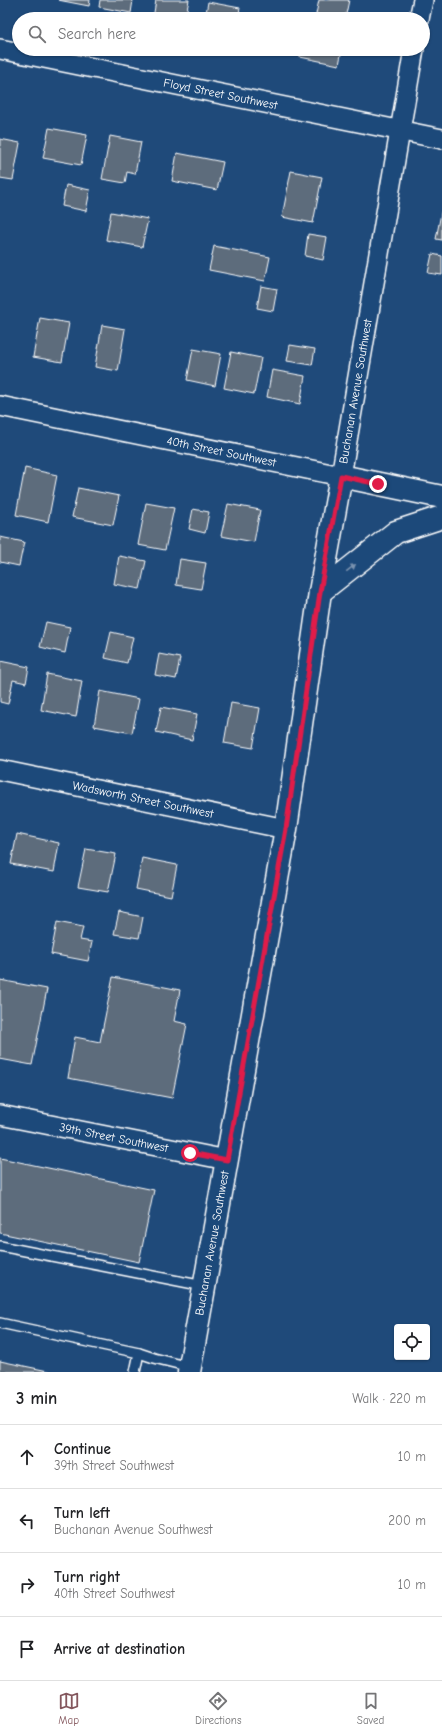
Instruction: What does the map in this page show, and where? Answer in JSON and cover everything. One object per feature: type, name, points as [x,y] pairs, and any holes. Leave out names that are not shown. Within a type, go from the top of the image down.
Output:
[{"type":"street","points":[[420,12],[422,0]]},
{"type":"street","name":"Floyd Street Southwest","points":[[0,49],[12,51]]},
{"type":"street","name":"Floyd Street Southwest","points":[[35,56],[442,139]]},
{"type":"street","name":"Buchanan Avenue Southwest","points":[[189,1370],[286,829],[320,592],[413,56]]},
{"type":"street","name":"40th Street Southwest","points":[[0,406],[442,497]]},
{"type":"street","points":[[320,592],[396,532],[442,517]]},
{"type":"street","name":"Wadsworth Street Southwest","points":[[0,770],[286,829]]},
{"type":"street","name":"39th Street Southwest","points":[[0,1115],[227,1160]]},
{"type":"lane","points":[[0,1246],[204,1286]]},
{"type":"lane","points":[[0,1323],[138,1353],[189,1370]]},
{"type":"lane","points":[[135,1372],[138,1353]]},
{"type":"building","points":[[58,0],[90,0],[89,6]]},
{"type":"building","points":[[100,0],[133,0],[131,12],[99,7]]},
{"type":"building","points":[[156,0],[189,0],[186,12],[154,12]]},
{"type":"building","points":[[319,0],[349,0],[346,12],[316,12]]},
{"type":"building","points":[[208,2],[240,8],[239,12],[206,12]]},
{"type":"building","points":[[300,56],[341,56],[339,65]]},
{"type":"building","points":[[49,128],[87,135],[81,165],[43,158]]},
{"type":"building","points":[[110,136],[141,142],[135,174],[127,172],[125,183],[102,179]]},
{"type":"building","points":[[0,139],[20,143],[13,180],[0,178]]},
{"type":"building","points":[[177,153],[223,162],[217,190],[172,181]]},
{"type":"building","points":[[291,171],[322,177],[313,223],[282,217]]},
{"type":"building","points":[[66,185],[90,190],[86,211],[62,206]]},
{"type":"building","points":[[442,208],[442,240],[436,239]]},
{"type":"building","points":[[111,212],[148,219],[142,247],[106,240]]},
{"type":"building","points":[[308,234],[327,237],[323,260],[305,256]]},
{"type":"building","points":[[214,246],[270,257],[265,281],[209,270]]},
{"type":"building","points":[[432,254],[442,256],[442,275],[428,273]]},
{"type":"building","points":[[261,286],[277,289],[273,311],[257,308]]},
{"type":"building","points":[[40,318],[69,323],[62,362],[33,357]]},
{"type":"building","points":[[102,325],[125,329],[118,371],[95,367]]},
{"type":"building","points":[[290,345],[315,349],[312,365],[287,361]]},
{"type":"building","points":[[193,349],[221,354],[215,386],[187,380]]},
{"type":"building","points":[[231,352],[261,358],[254,394],[224,388]]},
{"type":"building","points":[[272,370],[305,376],[300,404],[267,397]]},
{"type":"building","points":[[25,468],[57,475],[48,522],[16,515]]},
{"type":"building","points":[[78,488],[119,496],[113,525],[72,517]]},
{"type":"building","points":[[146,503],[174,508],[165,550],[138,545]]},
{"type":"building","points":[[228,504],[260,510],[254,542],[221,536]]},
{"type":"building","points":[[193,509],[209,512],[205,533],[189,529]]},
{"type":"building","points":[[0,537],[24,542],[19,566],[0,562]]},
{"type":"building","points":[[119,556],[146,561],[140,589],[114,584]]},
{"type":"building","points":[[180,559],[206,563],[201,589],[176,585]]},
{"type":"building","points":[[46,622],[70,627],[65,653],[40,647]]},
{"type":"building","points":[[111,632],[133,637],[127,663],[105,658]]},
{"type":"building","points":[[159,654],[180,658],[176,679],[155,675]]},
{"type":"building","points":[[0,661],[29,667],[26,683],[13,680],[8,704],[0,702]]},
{"type":"building","points":[[47,674],[82,681],[76,717],[41,710]]},
{"type":"building","points":[[100,691],[139,699],[132,733],[94,726]]},
{"type":"building","points":[[231,703],[260,708],[253,748],[224,743]]},
{"type":"building","points":[[161,707],[197,714],[192,740],[156,732]]},
{"type":"building","points":[[17,834],[59,843],[54,872],[11,864]]},
{"type":"building","points":[[86,849],[116,854],[108,892],[78,887]]},
{"type":"building","points":[[142,858],[177,865],[171,896],[136,889]]},
{"type":"building","points":[[119,912],[143,917],[139,938],[114,934]]},
{"type":"building","points":[[57,922],[83,927],[80,940],[92,942],[88,961],[51,954]]},
{"type":"building","points":[[113,977],[180,990],[174,1021],[187,1024],[172,1098],[68,1078],[75,1037],[100,1042]]},
{"type":"building","points":[[0,980],[47,989],[32,1065],[0,1059]]},
{"type":"building","points":[[0,1158],[154,1190],[139,1262],[0,1233]]},
{"type":"building","points":[[0,1361],[53,1372],[0,1372]]},
{"type":"route","points":[[190,1153],[227,1160],[286,829],[320,592],[341,476],[378,484]]}]
